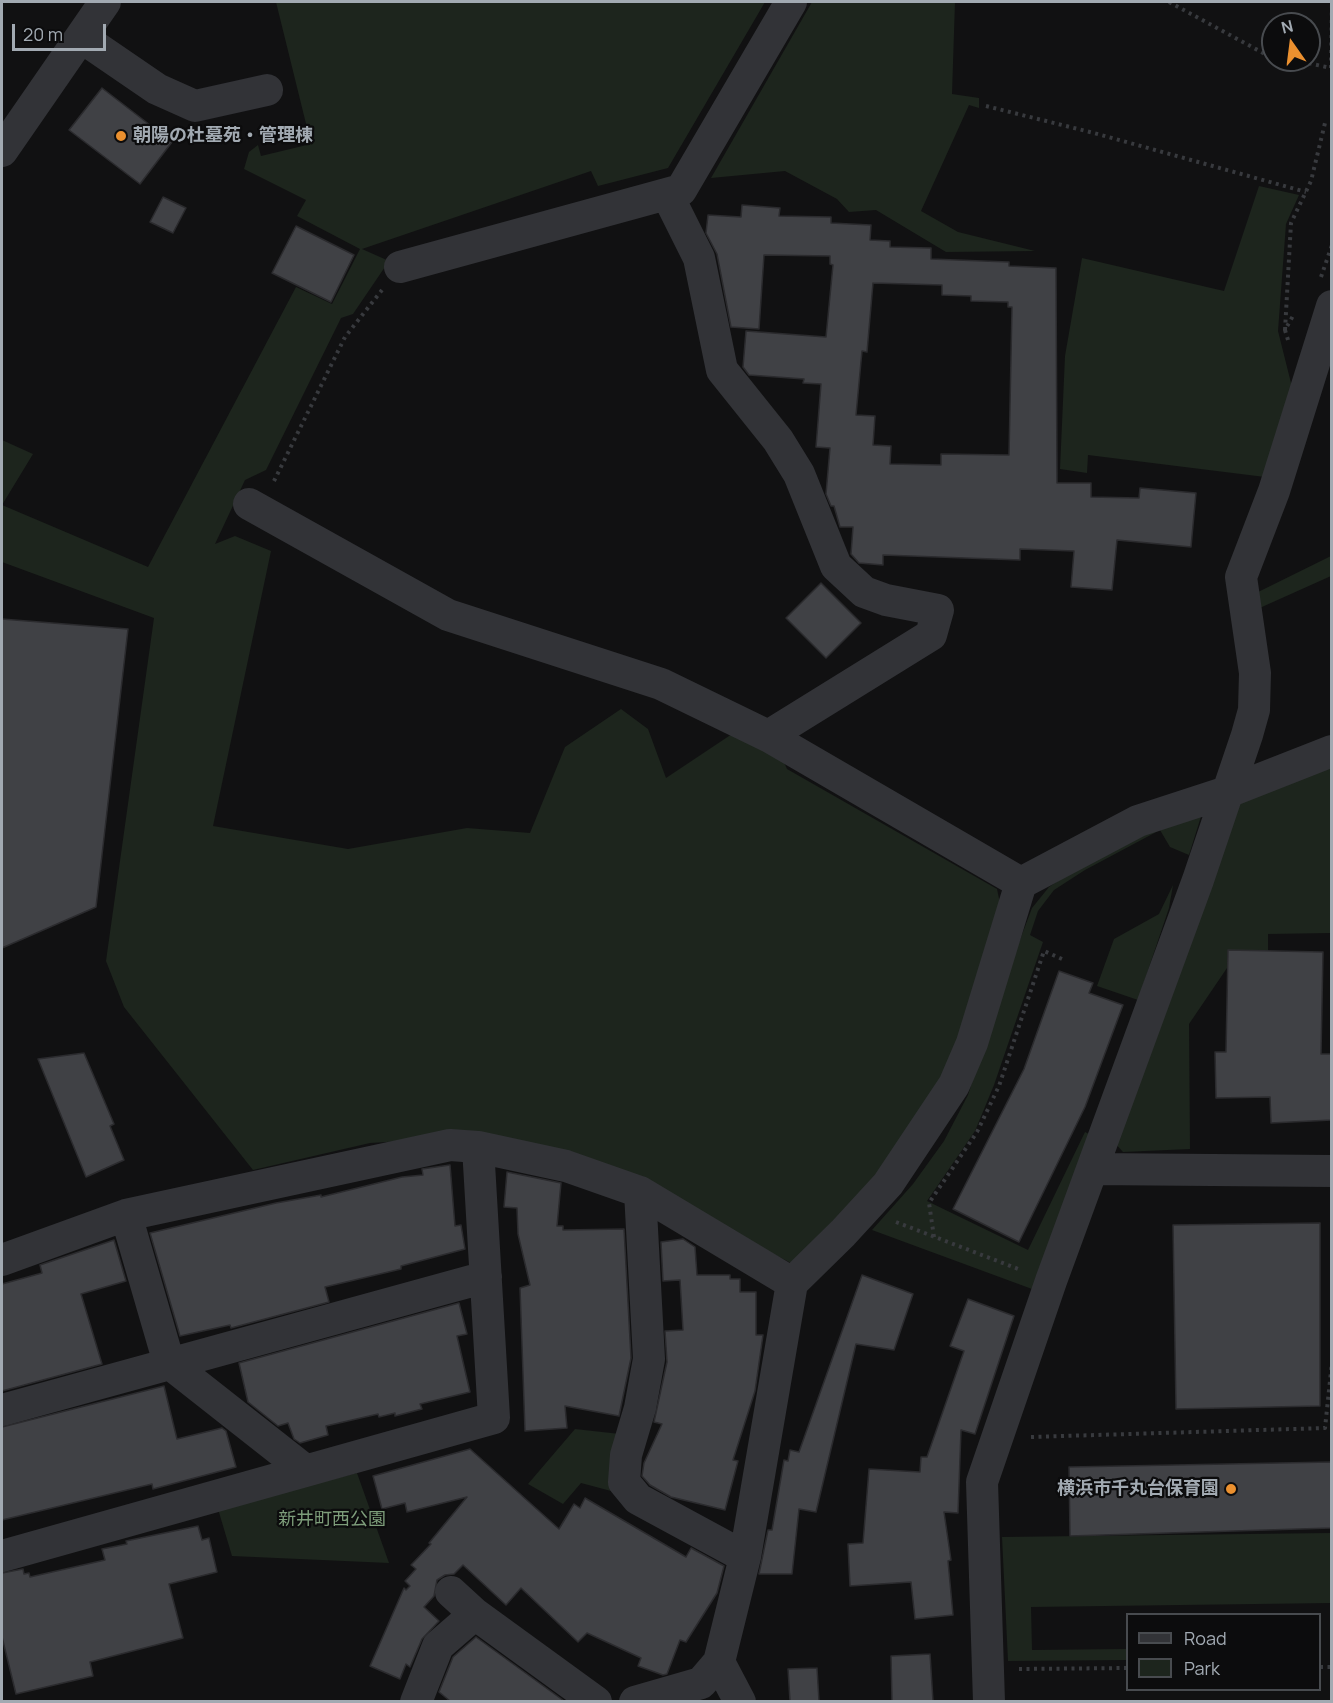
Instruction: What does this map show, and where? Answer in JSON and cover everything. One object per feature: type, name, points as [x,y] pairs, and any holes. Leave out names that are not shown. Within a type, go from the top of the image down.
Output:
[{"type":"street","points":[[2,151],[105,2]]},
{"type":"street","points":[[400,267],[681,190],[791,2]]},
{"type":"street","points":[[81,37],[157,89],[195,106],[267,90]]},
{"type":"street","points":[[667,194],[699,258],[722,370],[778,440],[799,474],[836,566],[864,592],[886,600],[938,610],[931,635],[768,736]]},
{"type":"street","points":[[989,1701],[982,1482],[1051,1281],[1094,1169],[1230,791],[1254,710],[1255,673],[1241,577],[1274,491],[1332,306]]},
{"type":"street","points":[[249,504],[448,615],[661,684],[768,736],[1021,883]]},
{"type":"street","points":[[635,1701],[701,1683],[719,1662],[745,1557],[792,1283],[843,1233],[888,1184],[954,1085],[975,1032],[1021,883],[1138,821],[1230,791],[1332,751]]},
{"type":"street","points":[[2,1260],[126,1215],[450,1145],[478,1147],[566,1166],[640,1192],[792,1283]]},
{"type":"street","points":[[2,1556],[494,1418],[478,1147]]},
{"type":"street","points":[[1094,1169],[1332,1171]]},
{"type":"street","points":[[640,1192],[649,1359],[640,1408],[626,1455],[624,1482],[638,1499],[745,1557]]},
{"type":"street","points":[[126,1215],[169,1363],[305,1470]]},
{"type":"street","points":[[2,1410],[486,1277]]},
{"type":"street","points":[[451,1592],[475,1614],[597,1701]]},
{"type":"street","points":[[416,1701],[438,1646],[475,1614]]},
{"type":"street","points":[[719,1662],[740,1701]]},
{"type":"path","points":[[1169,2],[1261,52]]},
{"type":"path","points":[[1331,68],[1332,2]]},
{"type":"path","points":[[986,106],[1095,133],[1306,192]]},
{"type":"path","points":[[1285,330],[1291,223],[1311,181],[1325,123]]},
{"type":"path","points":[[249,504],[272,484],[345,337],[400,267]]},
{"type":"path","points":[[934,1237],[929,1203],[977,1132],[999,1086],[1044,951],[1062,959]]},
{"type":"path","points":[[904,1226],[1051,1281]]},
{"type":"path","points":[[1026,1447],[1030,1437],[1325,1428],[1332,1362]]},
{"type":"path","points":[[988,1669],[1126,1668]]},
{"type":"green space","points":[[276,2],[765,2],[668,168],[598,186],[591,171],[362,249],[389,261],[353,314],[341,318],[266,470],[245,480],[215,544],[235,536],[271,551],[213,826],[348,849],[467,828],[530,833],[565,747],[621,709],[648,729],[666,778],[732,734],[780,753],[787,769],[997,889],[1001,908],[963,1030],[937,1093],[908,1144],[795,1265],[663,1198],[454,1138],[370,1143],[253,1170],[124,1007],[106,961],[154,618],[2,562],[2,505],[148,567],[296,287],[332,304],[360,249],[297,216],[306,200],[244,169],[249,152],[258,145],[261,156],[311,144]]},
{"type":"green space","points":[[812,2],[955,2],[952,94],[979,98],[979,108],[969,105],[921,211],[958,232],[1035,251],[946,252],[876,210],[849,212],[837,199],[785,171],[711,178]]},
{"type":"green space","points":[[1259,186],[1299,195],[1286,224],[1278,331],[1295,399],[1273,478],[1088,455],[1087,473],[1060,469],[1065,356],[1082,258],[1224,291]]},
{"type":"green space","points":[[2,440],[33,454],[2,505]]},
{"type":"green space","points":[[1331,556],[1331,576],[1253,611],[1250,596]]},
{"type":"green space","points":[[1331,761],[1331,933],[1268,934],[1268,951],[1228,950],[1227,968],[1189,1024],[1190,1149],[1123,1152],[1114,1142],[1239,797]]},
{"type":"green space","points":[[1203,810],[1189,855],[1170,847],[1160,830],[1085,870],[1054,890],[1038,911],[1030,935],[1043,942],[994,1085],[975,1131],[927,1201],[1028,1250],[1085,1132],[1095,1137],[1032,1289],[872,1230],[913,1184],[944,1141],[968,1095],[1001,990],[1032,908],[1049,887],[1082,864],[1145,829]]},
{"type":"green space","points":[[1173,885],[1169,908],[1138,1000],[1097,986],[1114,939],[1159,914]]},
{"type":"green space","points":[[575,1429],[620,1434],[611,1458],[611,1491],[581,1483],[563,1504],[528,1484]]},
{"type":"green space","name":"新井町西公園","points":[[357,1473],[389,1563],[232,1556],[218,1509]]},
{"type":"green space","points":[[1331,1533],[1331,1603],[1031,1607],[1032,1650],[1126,1649],[1126,1660],[1008,1661],[1002,1537]]},
{"type":"building","name":"朝陽の杜墓苑・管理棟","points":[[102,88],[172,142],[140,184],[69,130]]},
{"type":"building","points":[[163,197],[186,208],[173,233],[150,222]]},
{"type":"building","points":[[742,205],[780,208],[779,216],[831,217],[831,223],[871,225],[870,240],[890,241],[890,247],[931,248],[931,259],[1009,262],[1009,266],[1056,268],[1057,483],[1091,483],[1091,497],[1139,498],[1140,488],[1196,493],[1191,547],[1117,540],[1112,590],[1071,587],[1074,551],[1020,549],[1020,560],[883,555],[883,565],[859,563],[851,554],[853,527],[840,527],[834,506],[831,506],[826,494],[830,448],[816,447],[821,384],[803,383],[804,379],[749,375],[743,367],[746,331],[826,337],[833,265],[830,264],[830,256],[764,255],[759,329],[731,327],[717,254],[706,233],[708,215],[741,217]],"holes":[[[873,283],[942,285],[942,295],[971,296],[971,301],[1008,302],[1008,307],[1012,307],[1009,455],[941,454],[941,465],[890,464],[891,446],[873,445],[875,416],[856,415],[862,351],[867,352]]]},
{"type":"building","points":[[296,226],[354,255],[331,302],[272,273]]},
{"type":"building","points":[[821,583],[861,623],[826,658],[786,618]]},
{"type":"building","points":[[2,619],[128,629],[96,907],[2,948]]},
{"type":"building","points":[[1228,950],[1323,952],[1321,1054],[1332,1054],[1332,1120],[1271,1123],[1270,1097],[1216,1098],[1215,1052],[1226,1052]]},
{"type":"building","points":[[1059,971],[1093,983],[1089,993],[1123,1005],[1085,1107],[1019,1242],[953,1209],[1024,1069]]},
{"type":"building","points":[[84,1053],[114,1124],[110,1126],[124,1160],[86,1177],[38,1059]]},
{"type":"building","points":[[450,1165],[455,1226],[461,1225],[465,1249],[401,1266],[401,1269],[325,1287],[329,1302],[231,1328],[230,1325],[180,1336],[150,1233],[276,1203],[321,1195],[321,1197],[402,1177],[423,1175],[422,1169]]},
{"type":"building","points":[[507,1172],[561,1183],[557,1226],[563,1226],[563,1230],[624,1229],[631,1358],[619,1416],[565,1406],[567,1428],[525,1431],[520,1288],[530,1285],[518,1234],[517,1208],[504,1207]]},
{"type":"building","points":[[1320,1223],[1320,1406],[1176,1409],[1173,1225]]},
{"type":"building","points":[[683,1239],[695,1247],[697,1275],[730,1275],[730,1279],[740,1279],[740,1292],[756,1292],[756,1335],[763,1335],[755,1391],[733,1460],[738,1461],[725,1510],[671,1497],[650,1485],[642,1476],[644,1463],[662,1424],[654,1422],[667,1362],[665,1331],[683,1330],[680,1280],[663,1281],[661,1242]]},
{"type":"building","points":[[114,1240],[126,1281],[81,1294],[102,1364],[2,1391],[2,1284],[42,1273],[40,1265]]},
{"type":"building","points":[[862,1275],[913,1294],[894,1350],[856,1344],[816,1512],[799,1509],[792,1574],[759,1574],[768,1530],[772,1530],[784,1460],[788,1461],[790,1450],[799,1452]]},
{"type":"building","points":[[968,1299],[1014,1316],[975,1434],[961,1430],[958,1513],[944,1512],[951,1560],[948,1561],[953,1615],[915,1619],[911,1582],[850,1586],[848,1544],[863,1543],[869,1469],[920,1472],[921,1457],[927,1457],[964,1351],[950,1346]]},
{"type":"building","points":[[459,1303],[467,1334],[457,1336],[470,1392],[420,1404],[422,1409],[395,1416],[395,1413],[379,1417],[378,1414],[326,1426],[328,1435],[300,1443],[294,1439],[288,1423],[278,1426],[248,1402],[239,1363]]},
{"type":"building","points":[[164,1386],[177,1439],[222,1428],[226,1431],[236,1467],[153,1489],[152,1484],[2,1520],[2,1427]]},
{"type":"building","points":[[470,1449],[559,1529],[574,1504],[580,1508],[585,1498],[686,1557],[691,1548],[724,1566],[717,1593],[686,1642],[680,1640],[667,1674],[663,1675],[638,1666],[641,1658],[587,1633],[578,1642],[521,1588],[506,1605],[463,1565],[454,1574],[445,1575],[437,1580],[434,1596],[424,1607],[439,1621],[422,1639],[410,1667],[406,1664],[400,1679],[370,1666],[404,1588],[406,1590],[410,1586],[405,1581],[416,1569],[411,1565],[431,1544],[429,1543],[467,1497],[407,1512],[405,1503],[382,1509],[373,1476]]},
{"type":"building","points":[[1332,1462],[1332,1528],[1070,1536],[1069,1467]]},
{"type":"building","points":[[198,1526],[202,1540],[209,1538],[217,1572],[169,1584],[183,1638],[90,1662],[93,1676],[16,1694],[2,1637],[2,1573],[23,1569],[24,1574],[29,1573],[30,1577],[105,1560],[102,1549],[127,1544],[126,1541]]},
{"type":"building","points":[[476,1637],[564,1701],[450,1701],[439,1692],[453,1657]]},
{"type":"building","points":[[930,1654],[933,1701],[892,1701],[891,1656]]},
{"type":"building","points":[[817,1668],[819,1701],[790,1701],[788,1669]]},
{"type":"place","name":"朝陽の杜墓苑・管理棟","points":[[121,136]]},
{"type":"place","name":"横浜市千丸台保育園","points":[[1231,1489]]}]
